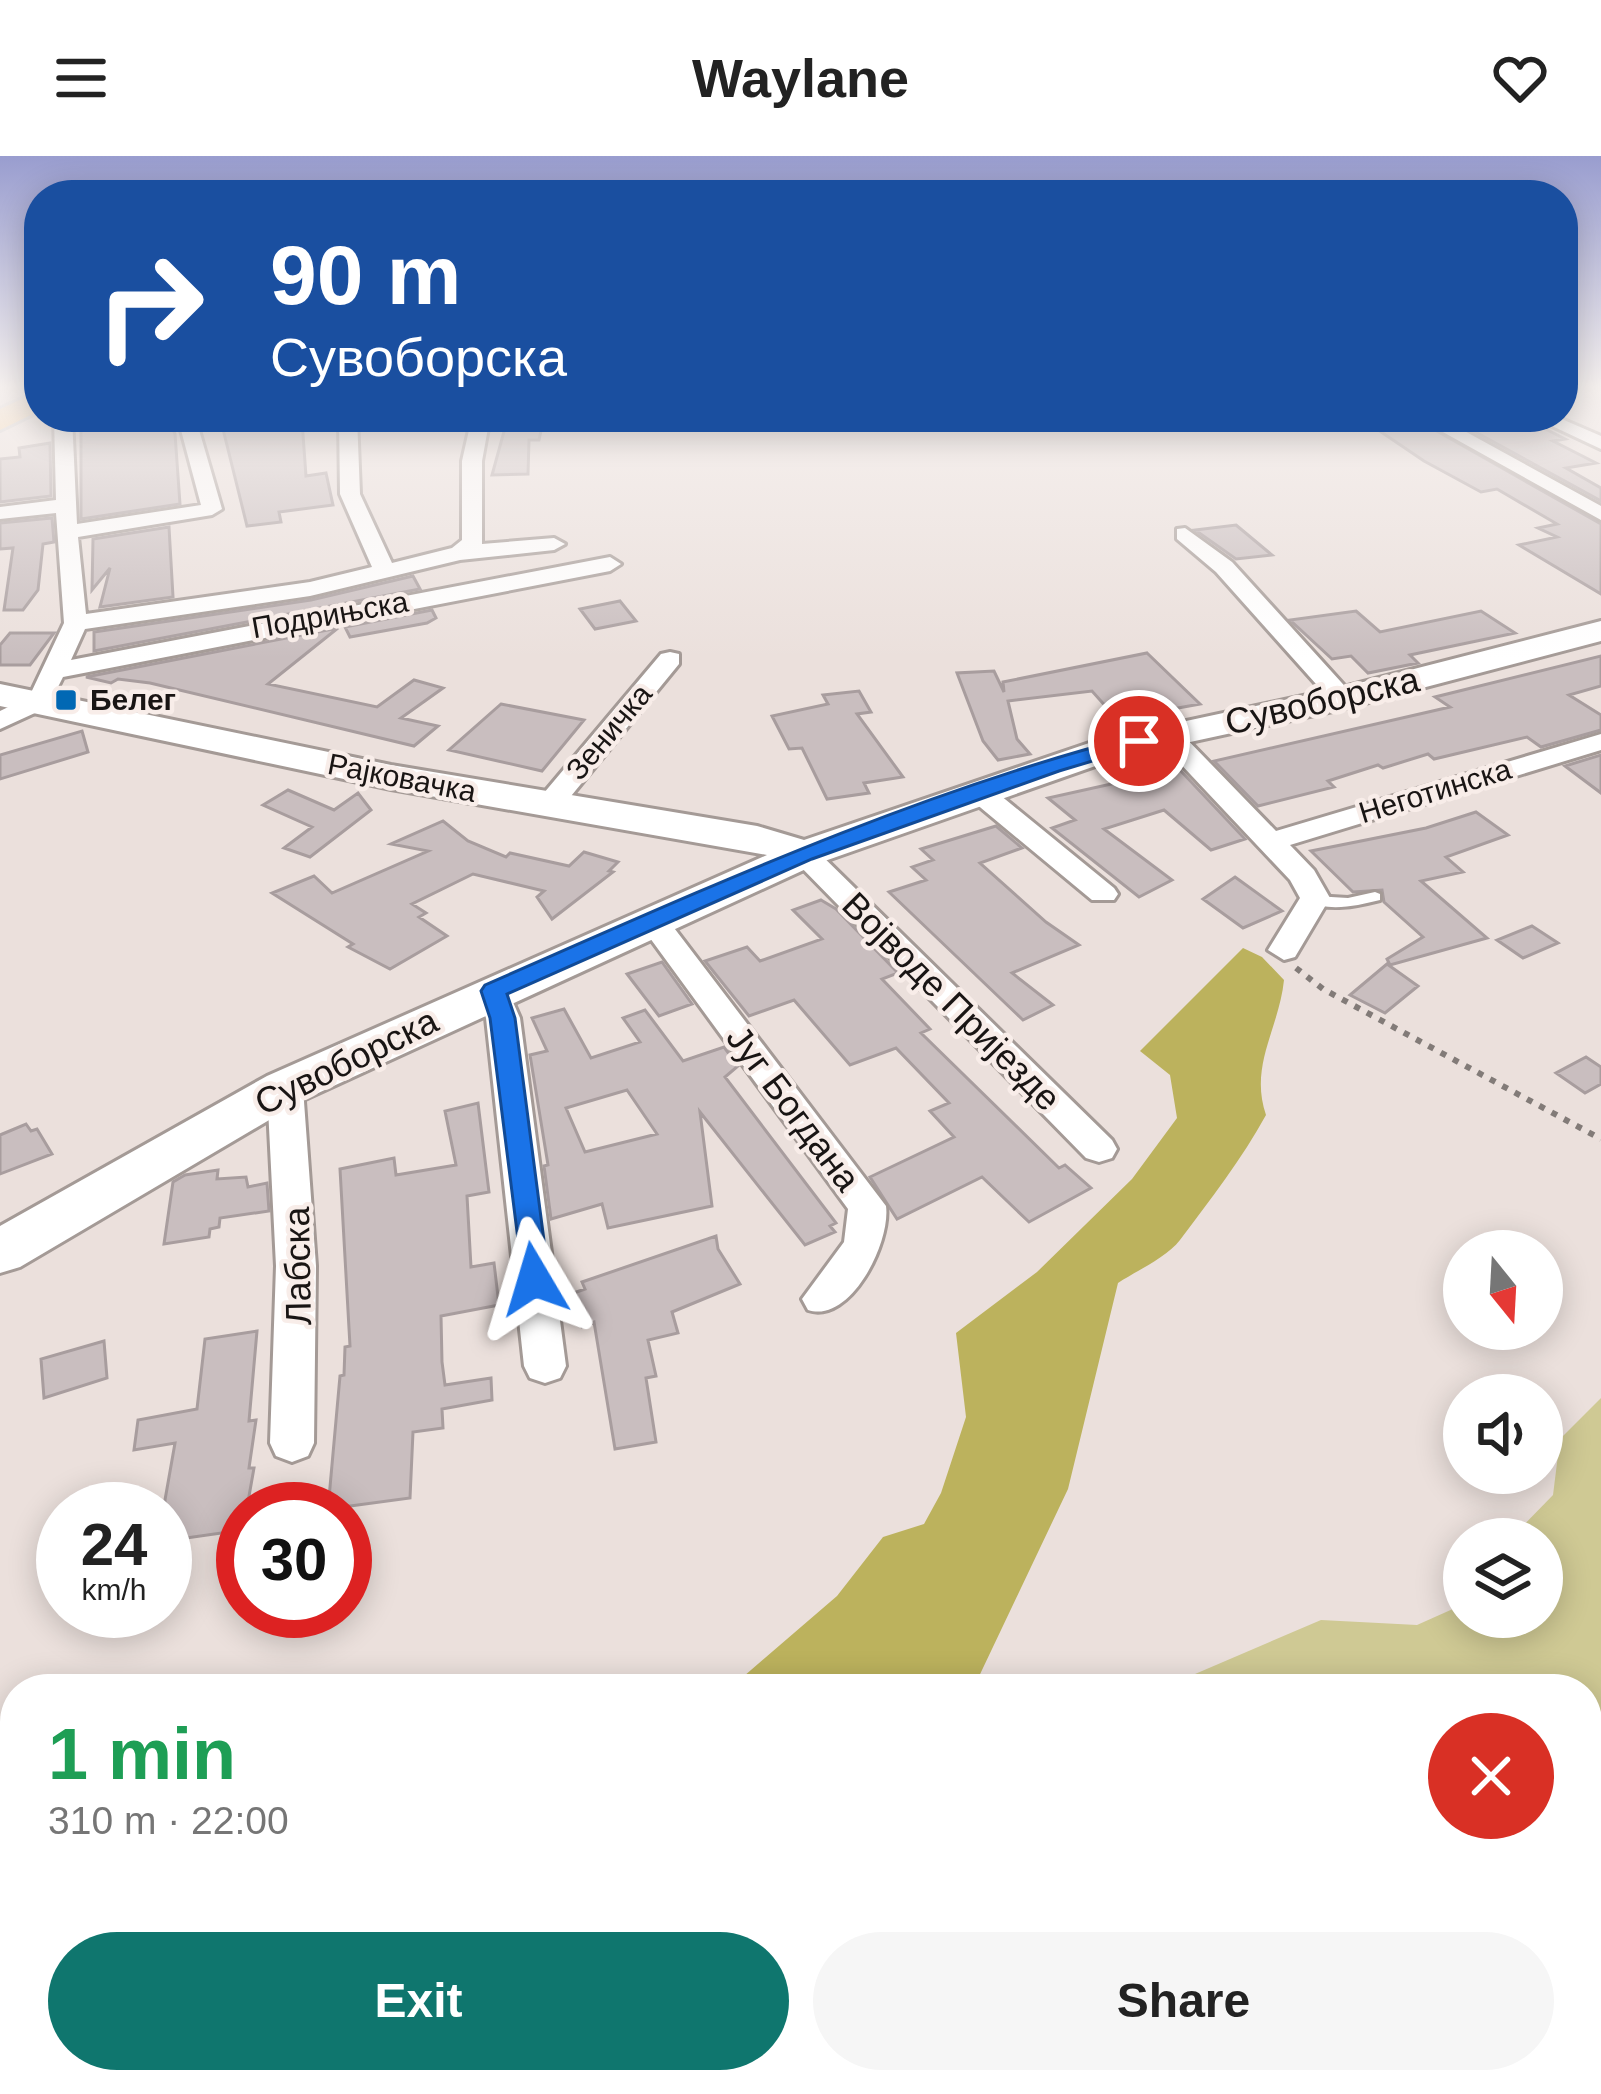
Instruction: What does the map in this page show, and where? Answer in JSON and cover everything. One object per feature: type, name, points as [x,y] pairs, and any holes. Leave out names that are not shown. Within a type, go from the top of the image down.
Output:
[{"type":"main road","name":"Сувоборска","points":[[0,1252],[285,1088],[804,854],[979,792],[1167,734],[1342,698],[1601,632]]},
{"type":"main road","name":"Рајковачка","points":[[0,695],[45,687],[548,806],[757,838],[804,854]]},
{"type":"street","points":[[45,687],[76,623],[68,565],[66,477]]},
{"type":"street","points":[[70,532],[212,509],[203,477]]},
{"type":"street","points":[[350,477],[350,494],[384,570]]},
{"type":"street","points":[[460,553],[473,542],[472,477]]},
{"type":"street","points":[[1535,477],[1601,514]]},
{"type":"street","points":[[0,513],[68,505]]},
{"type":"street","points":[[1186,534],[1224,567],[1342,698]]},
{"type":"street","name":"Подрињска","points":[[76,623],[253,599],[460,553],[554,544]]},
{"type":"street","name":"Подрињска","points":[[0,721],[45,687],[610,563]]},
{"type":"street","name":"Зеничка","points":[[548,806],[670,659]]},
{"type":"street","points":[[1167,734],[1303,876],[1314,901],[1284,950]]},
{"type":"street","name":"Неготинска","points":[[1271,842],[1601,742]]},
{"type":"street","points":[[979,792],[1102,894]]},
{"type":"street","name":"Војводе Пријезде","points":[[804,854],[1100,1149]]},
{"type":"street","name":"Југ Богдана","points":[[654,923],[867,1206],[871,1221],[867,1241],[822,1299]]},
{"type":"street","points":[[494,991],[502,1018],[545,1366]]},
{"type":"street","name":"Лабска","points":[[285,1088],[297,1202],[300,1300],[292,1443]]},
{"type":"lane","points":[[1314,901],[1348,903],[1376,897]]},
{"type":"path","points":[[1284,950],[1294,966],[1324,989],[1601,1139]]},
{"type":"shaded area","points":[[1243,948],[1262,957],[1284,980],[1263,1063],[1266,1115],[1174,1247],[1118,1283],[1068,1489],[980,1674],[746,1674],[837,1596],[883,1537],[924,1524],[941,1493],[966,1417],[956,1333],[1037,1272],[1132,1179],[1177,1118],[1170,1075],[1140,1051]]},
{"type":"shaded area","points":[[1601,1398],[1601,1674],[1195,1674],[1321,1620],[1417,1625],[1443,1613],[1443,1638],[1563,1638],[1563,1518],[1531,1518],[1553,1495],[1563,1494],[1563,1436]]},
{"type":"building","points":[[0,477],[51,477],[51,496],[0,502]]},
{"type":"building","points":[[81,477],[178,477],[180,504],[81,519]]},
{"type":"building","points":[[235,477],[327,477],[333,505],[279,512],[281,522],[247,526]]},
{"type":"building","points":[[1454,477],[1519,477],[1601,524],[1601,594],[1519,545],[1557,537],[1538,528],[1557,524],[1497,489],[1481,492]]},
{"type":"building","points":[[1558,477],[1583,477],[1601,488],[1601,501]]},
{"type":"building","points":[[52,518],[54,542],[43,544],[38,590],[23,610],[4,610],[13,548],[0,549],[0,523]]},
{"type":"building","points":[[1236,525],[1272,555],[1236,559],[1195,530]]},
{"type":"building","points":[[169,527],[173,597],[100,607],[110,568],[92,590],[93,539]]},
{"type":"building","points":[[413,576],[420,589],[94,651],[94,632],[311,600]]},
{"type":"building","points":[[620,601],[636,621],[595,629],[580,609]]},
{"type":"building","points":[[432,610],[436,618],[427,623],[350,637],[345,627]]},
{"type":"building","points":[[1356,611],[1380,632],[1481,611],[1515,633],[1410,655],[1418,663],[1368,673],[1351,656],[1332,659],[1290,620]]},
{"type":"building","points":[[338,628],[268,684],[377,707],[414,680],[443,688],[401,718],[438,726],[414,746],[150,683],[118,679],[111,683],[86,677]]},
{"type":"building","points":[[10,633],[54,633],[30,665],[0,665],[0,645]]},
{"type":"building","points":[[1147,653],[1200,704],[1117,719],[1092,691],[1008,701],[1017,739],[1030,754],[998,760],[983,741],[957,673],[994,671],[1004,692],[1003,682]]},
{"type":"building","points":[[1601,656],[1601,686],[1569,695],[1601,715],[1601,730],[1541,747],[1527,737],[1434,759],[1428,754],[1383,768],[1378,765],[1328,781],[1334,787],[1258,806],[1214,761],[1450,707],[1435,697]]},
{"type":"building","points":[[859,691],[871,712],[857,714],[903,777],[864,783],[869,793],[827,799],[802,748],[789,749],[772,716],[828,704],[823,695]]},
{"type":"building","points":[[501,704],[584,720],[542,771],[449,750]]},
{"type":"building","points":[[82,731],[88,752],[0,779],[0,755]]},
{"type":"building","points":[[1601,755],[1601,793],[1565,766]]},
{"type":"building","points":[[1179,769],[1245,839],[1211,850],[1164,810],[1104,829],[1172,880],[1139,897],[1052,828],[1075,820],[1048,798]]},
{"type":"building","points":[[288,790],[334,810],[358,793],[371,810],[310,857],[284,848],[312,827],[263,805]]},
{"type":"building","points":[[1476,812],[1508,835],[1446,857],[1463,872],[1421,881],[1487,938],[1390,965],[1387,959],[1423,937],[1384,902],[1382,890],[1353,892],[1311,851],[1426,828]]},
{"type":"building","points":[[443,821],[468,841],[506,857],[510,853],[569,866],[584,852],[618,862],[609,871],[613,872],[552,919],[537,897],[544,891],[473,874],[412,904],[426,913],[419,917],[447,936],[390,969],[348,947],[353,944],[272,893],[314,876],[332,893],[428,851],[391,844]]},
{"type":"building","points":[[996,826],[1022,848],[980,863],[1079,945],[1012,973],[1053,1005],[1023,1020],[889,892],[926,880],[912,867],[933,860],[921,849]]},
{"type":"building","points":[[1235,877],[1282,911],[1243,928],[1203,899]]},
{"type":"building","points":[[821,900],[836,909],[898,973],[882,979],[930,1029],[921,1033],[1059,1168],[1065,1165],[1091,1188],[1029,1222],[982,1177],[897,1219],[870,1177],[954,1137],[930,1111],[949,1103],[896,1048],[850,1065],[794,1000],[749,1016],[705,961],[747,947],[760,961],[822,939],[793,910]]},
{"type":"building","points":[[1532,926],[1558,943],[1523,958],[1497,940]]},
{"type":"building","points":[[662,962],[692,1004],[659,1016],[627,974]]},
{"type":"building","points":[[1387,964],[1418,986],[1385,1013],[1350,995]]},
{"type":"building","points":[[564,1009],[591,1058],[640,1042],[623,1018],[645,1010],[683,1061],[724,1047],[738,1066],[725,1077],[836,1223],[830,1226],[835,1232],[805,1245],[700,1112],[712,1206],[608,1228],[602,1204],[551,1219],[544,1166],[548,1165],[530,1055],[547,1051],[532,1018]],"holes":[[[627,1090],[657,1134],[585,1152],[566,1108]]]},
{"type":"building","points":[[1586,1057],[1601,1067],[1601,1084],[1585,1093],[1556,1073]]},
{"type":"building","points":[[478,1103],[489,1192],[467,1196],[471,1267],[494,1263],[499,1305],[441,1316],[445,1385],[491,1378],[492,1400],[442,1409],[443,1428],[413,1432],[410,1498],[372,1503],[372,1482],[330,1482],[340,1376],[344,1375],[345,1347],[350,1346],[340,1169],[394,1158],[396,1175],[456,1165],[445,1111]]},
{"type":"building","points":[[26,1124],[31,1131],[37,1129],[52,1154],[0,1174],[0,1135]]},
{"type":"building","points":[[218,1170],[217,1179],[246,1177],[248,1187],[267,1183],[269,1211],[220,1218],[219,1227],[210,1229],[209,1237],[164,1244],[173,1182],[185,1175]]},
{"type":"building","points":[[716,1236],[718,1249],[740,1284],[672,1312],[678,1333],[648,1340],[656,1376],[646,1378],[656,1442],[615,1449],[594,1322],[582,1327],[568,1295],[585,1289],[582,1282]]},
{"type":"building","points":[[257,1331],[249,1421],[256,1420],[249,1468],[254,1468],[252,1482],[216,1482],[216,1534],[192,1537],[192,1482],[168,1482],[175,1443],[134,1450],[138,1420],[197,1409],[205,1339]]},
{"type":"building","points":[[104,1341],[107,1378],[44,1398],[41,1359]]},
{"type":"place","name":"Белег","points":[[66,700]]},
{"type":"route","points":[[534,1279],[502,1018],[494,991],[804,854],[1052,766],[1139,741]]}]
